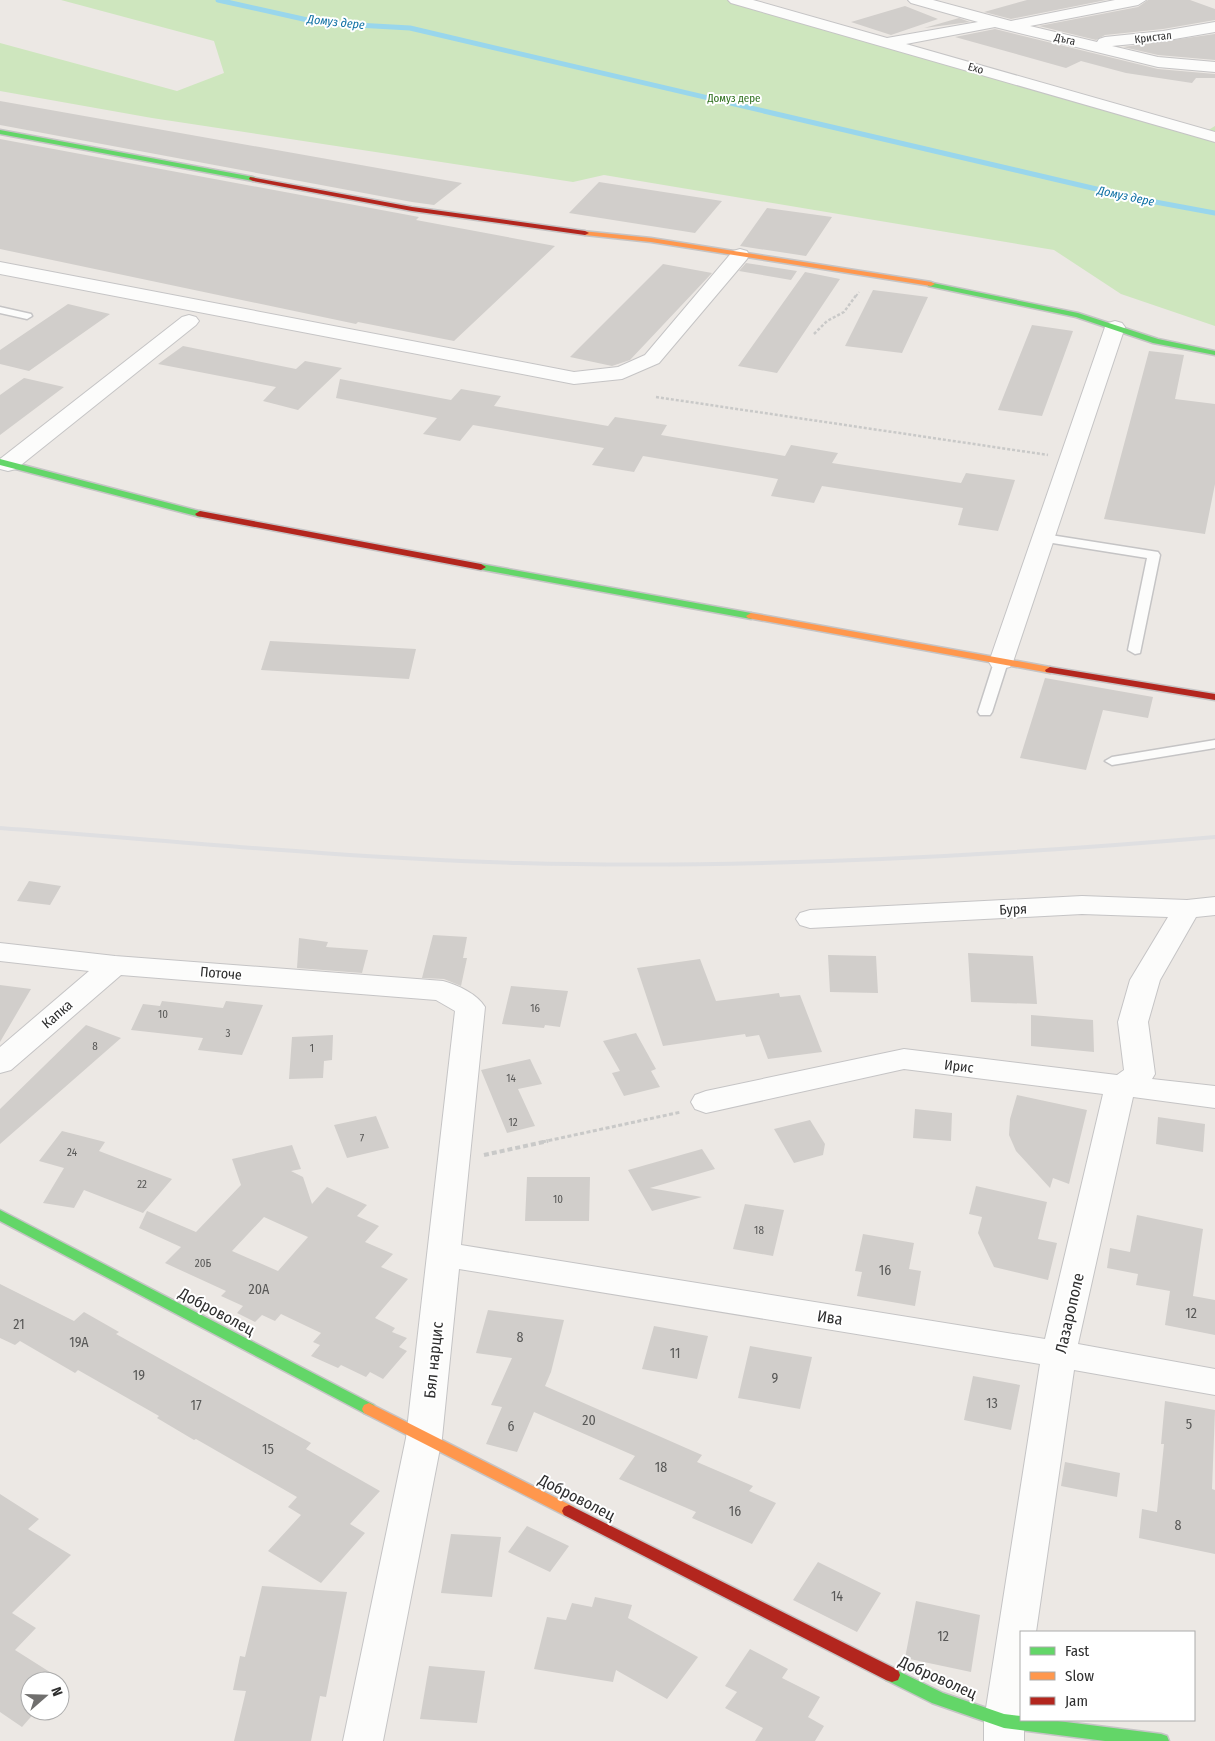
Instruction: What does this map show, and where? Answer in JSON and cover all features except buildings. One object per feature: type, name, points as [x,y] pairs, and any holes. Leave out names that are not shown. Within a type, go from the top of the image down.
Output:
[{"type":"street","name":"Ехо","points":[[736,0],[1215,137]]},
{"type":"street","name":"Дъга","points":[[916,0],[1003,25],[1171,64],[1215,67]]},
{"type":"street","points":[[881,43],[1003,25],[1138,0]]},
{"type":"street","name":"Кристал","points":[[1092,46],[1215,27]]},
{"type":"street","points":[[0,132],[412,209],[552,230],[652,240],[939,285],[1059,311],[1156,341],[1215,353]]},
{"type":"street","points":[[0,268],[574,378],[622,373],[652,359],[740,255]]},
{"type":"street","points":[[4,463],[189,321]]},
{"type":"street","points":[[1001,662],[1115,328]]},
{"type":"street","points":[[4,463],[206,516],[1001,662],[1215,697]]},
{"type":"street","name":"Буря","points":[[810,919],[1082,905],[1201,907]]},
{"type":"street","points":[[1120,1087],[1140,1074],[1133,1022],[1145,980],[1201,907]]},
{"type":"street","name":"Поточе","points":[[0,952],[115,964],[442,991]]},
{"type":"street","name":"Капка","points":[[0,1063],[115,964]]},
{"type":"street","name":"Бял нарцис","points":[[363,1741],[424,1438],[445,1255],[470,1007],[442,991]]},
{"type":"street","name":"Ирис","points":[[706,1102],[904,1059],[1120,1087],[1215,1097]]},
{"type":"street","name":"Лазарополе","points":[[1004,1731],[1059,1354],[1120,1087]]},
{"type":"street","name":"Доброволец","points":[[0,1215],[424,1438],[1004,1731],[1161,1741]]},
{"type":"street","name":"Ива","points":[[445,1255],[1059,1354],[1215,1382]]},
{"type":"lane","points":[[0,310],[27,316]]},
{"type":"lane","points":[[1044,538],[1154,555],[1135,650]]},
{"type":"lane","points":[[985,712],[1001,662]]},
{"type":"lane","points":[[1112,761],[1215,744]]},
{"type":"path","points":[[814,334],[827,321],[844,312],[871,275]]},
{"type":"path","points":[[656,397],[1071,458]]},
{"type":"path","points":[[454,1162],[674,1114],[706,1102]]},
{"type":"green space","name":"Домуз дере","points":[[61,0],[751,0],[1202,134],[1215,126],[1215,326],[1121,294],[1054,250],[604,175],[573,182],[152,118],[0,91],[0,43],[177,91],[224,73],[214,41]]},
{"type":"waterway","name":"Домуз дере","points":[[218,0],[321,23],[410,28],[1139,199],[1215,213]]},
{"type":"railway","points":[[0,828],[454,861],[606,864],[780,863],[867,860],[954,856],[1215,837]]},
{"type":"traffic: fast","points":[[0,132],[253,179]]},
{"type":"traffic: fast","points":[[931,284],[1078,315],[1156,341],[1215,353]]},
{"type":"traffic: fast","points":[[0,462],[200,514]]},
{"type":"traffic: fast","points":[[481,567],[751,616]]},
{"type":"traffic: fast","points":[[0,1215],[369,1409]]},
{"type":"traffic: fast","points":[[892,1675],[938,1698],[1004,1721],[1161,1741]]},
{"type":"traffic: slow","points":[[585,233],[651,240],[931,284]]},
{"type":"traffic: slow","points":[[751,616],[1050,670]]},
{"type":"traffic: slow","points":[[369,1409],[569,1511]]},
{"type":"traffic: jam","points":[[253,179],[412,209],[585,233]]},
{"type":"traffic: jam","points":[[200,514],[481,567]]},
{"type":"traffic: jam","points":[[1050,670],[1215,697]]},
{"type":"traffic: jam","points":[[569,1511],[892,1675]]}]
